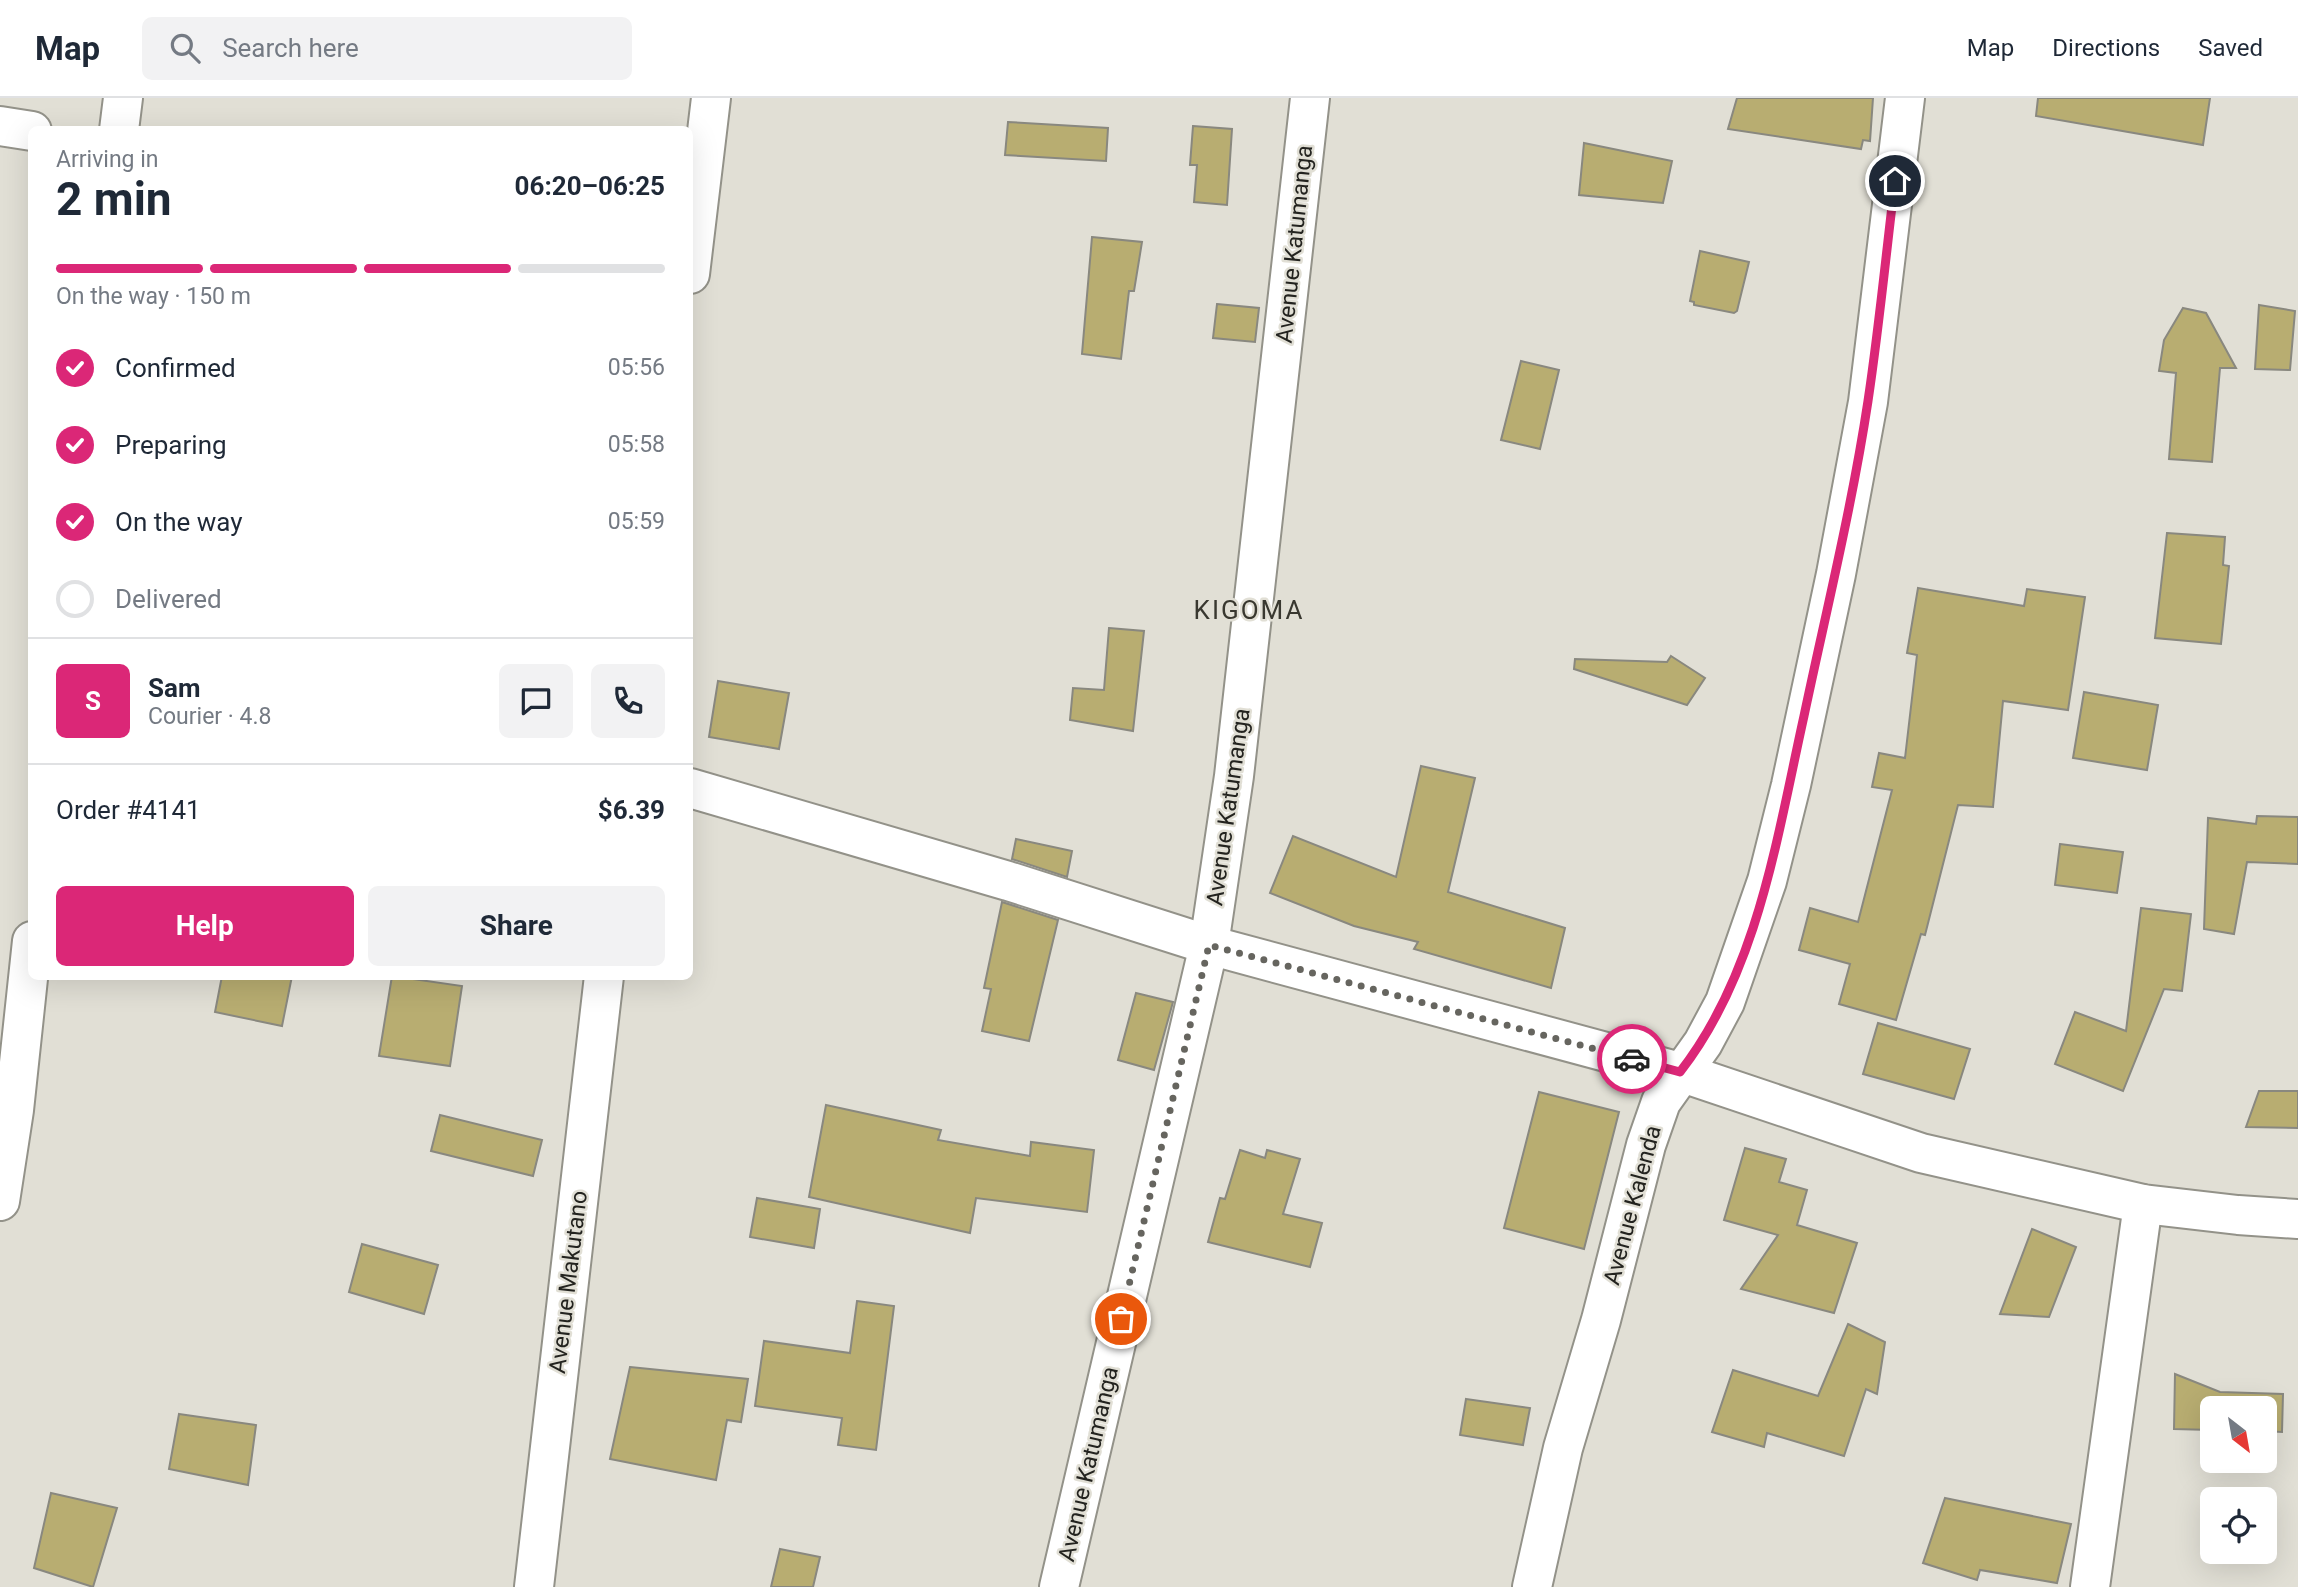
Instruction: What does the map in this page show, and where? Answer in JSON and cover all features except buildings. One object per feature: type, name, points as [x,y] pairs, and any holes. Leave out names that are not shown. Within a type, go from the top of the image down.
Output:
[{"type":"street","points":[[120,126],[123,98]]},
{"type":"street","points":[[693,249],[711,98]]},
{"type":"street","name":"Avenue Katumanga","points":[[1059,1587],[1209,945],[1234,776],[1310,98]]},
{"type":"street","name":"Avenue Kalenda","points":[[1532,1587],[1563,1448],[1601,1320],[1646,1145],[1661,1101],[1703,1043],[1725,1002],[1767,881],[1791,785],[1836,574],[1868,402],[1905,98]]},
{"type":"street","points":[[0,126],[28,130]]},
{"type":"street","points":[[693,789],[1008,881],[1209,945],[1680,1072],[1921,1153],[2143,1204],[2298,1219]]},
{"type":"street","points":[[0,1201],[14,1110],[28,979]]},
{"type":"street","name":"Avenue Makutano","points":[[534,1587],[604,980]]},
{"type":"street","points":[[2090,1587],[2143,1204]]},
{"type":"way so far","points":[[1121,1319],[1209,945],[1632,1059]]},
{"type":"district","name":"KIGOMA","points":[[1249,610]]},
{"type":"route","points":[[1632,1059],[1680,1072],[1703,1043],[1725,1002],[1767,881],[1791,785],[1836,574],[1868,402],[1895,181]]}]
